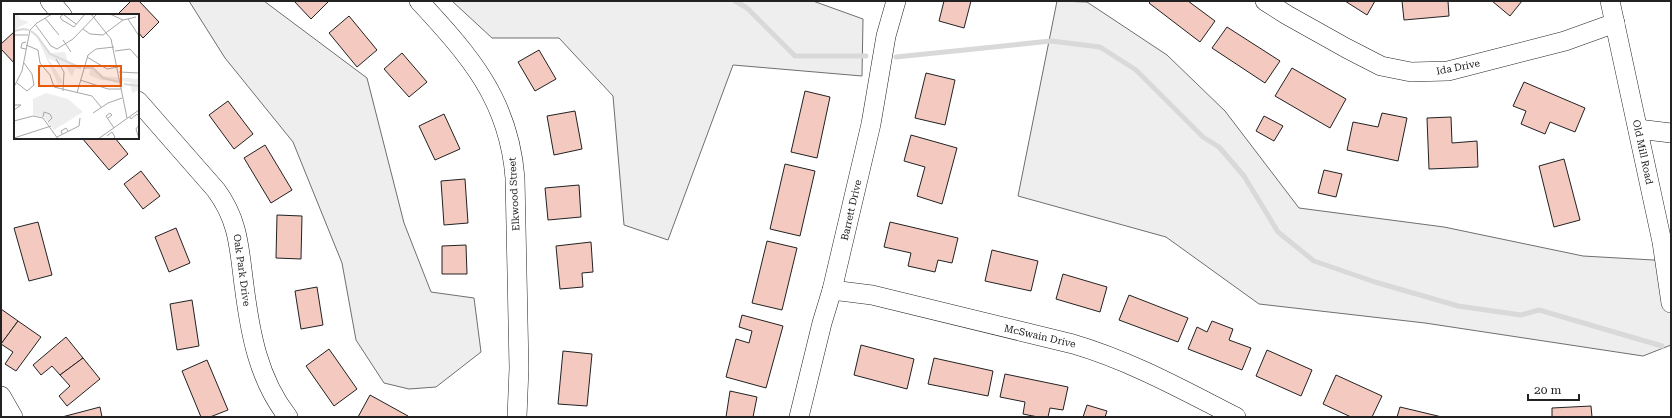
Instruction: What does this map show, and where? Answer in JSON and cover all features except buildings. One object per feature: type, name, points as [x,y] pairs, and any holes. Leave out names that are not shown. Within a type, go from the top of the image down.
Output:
[{"type":"street","points":[[50,1],[61,14]]},
{"type":"street","name":"Elkwood Street","points":[[419,1],[465,53],[485,81],[504,120],[509,137],[515,178],[519,368],[517,417]]},
{"type":"street","name":"Barrett Drive","points":[[799,417],[822,323],[832,290],[871,124],[886,36],[896,1]]},
{"type":"street","name":"Ida Drive","points":[[1265,1],[1306,26],[1381,66],[1423,73],[1454,69],[1564,41],[1615,23]]},
{"type":"street","name":"Old Mill Road","points":[[1610,1],[1662,242],[1671,303]]},
{"type":"street","name":"Oak Park Drive","points":[[139,102],[216,190],[226,204],[237,233],[248,315],[254,347],[272,394],[288,417]]},
{"type":"street","points":[[1638,129],[1671,133]]},
{"type":"street","name":"McSwain Drive","points":[[832,290],[872,295],[1105,353],[1146,371],[1236,417]]},
{"type":"street","points":[[1,396],[13,417]]},
{"type":"shaded area","points":[[189,1],[264,1],[367,78],[404,223],[431,292],[474,298],[481,352],[436,387],[409,389],[384,383],[356,340],[342,263],[293,142],[225,58]]},
{"type":"shaded area","points":[[452,1],[813,1],[863,19],[862,76],[733,65],[668,240],[624,225],[613,96],[559,38],[492,38]]},
{"type":"shaded area","points":[[1057,1],[1087,2],[1167,55],[1225,111],[1299,208],[1444,227],[1583,256],[1671,261],[1671,345],[1643,356],[1425,323],[1259,304],[1166,237],[1018,196]]},
{"type":"waterway","points":[[735,1],[747,8],[795,56],[866,56]]},
{"type":"waterway","points":[[896,57],[1051,41],[1100,47],[1136,70],[1203,137],[1219,147],[1244,176],[1278,232],[1314,261],[1375,282],[1458,306],[1521,315],[1539,310],[1662,346]]}]
